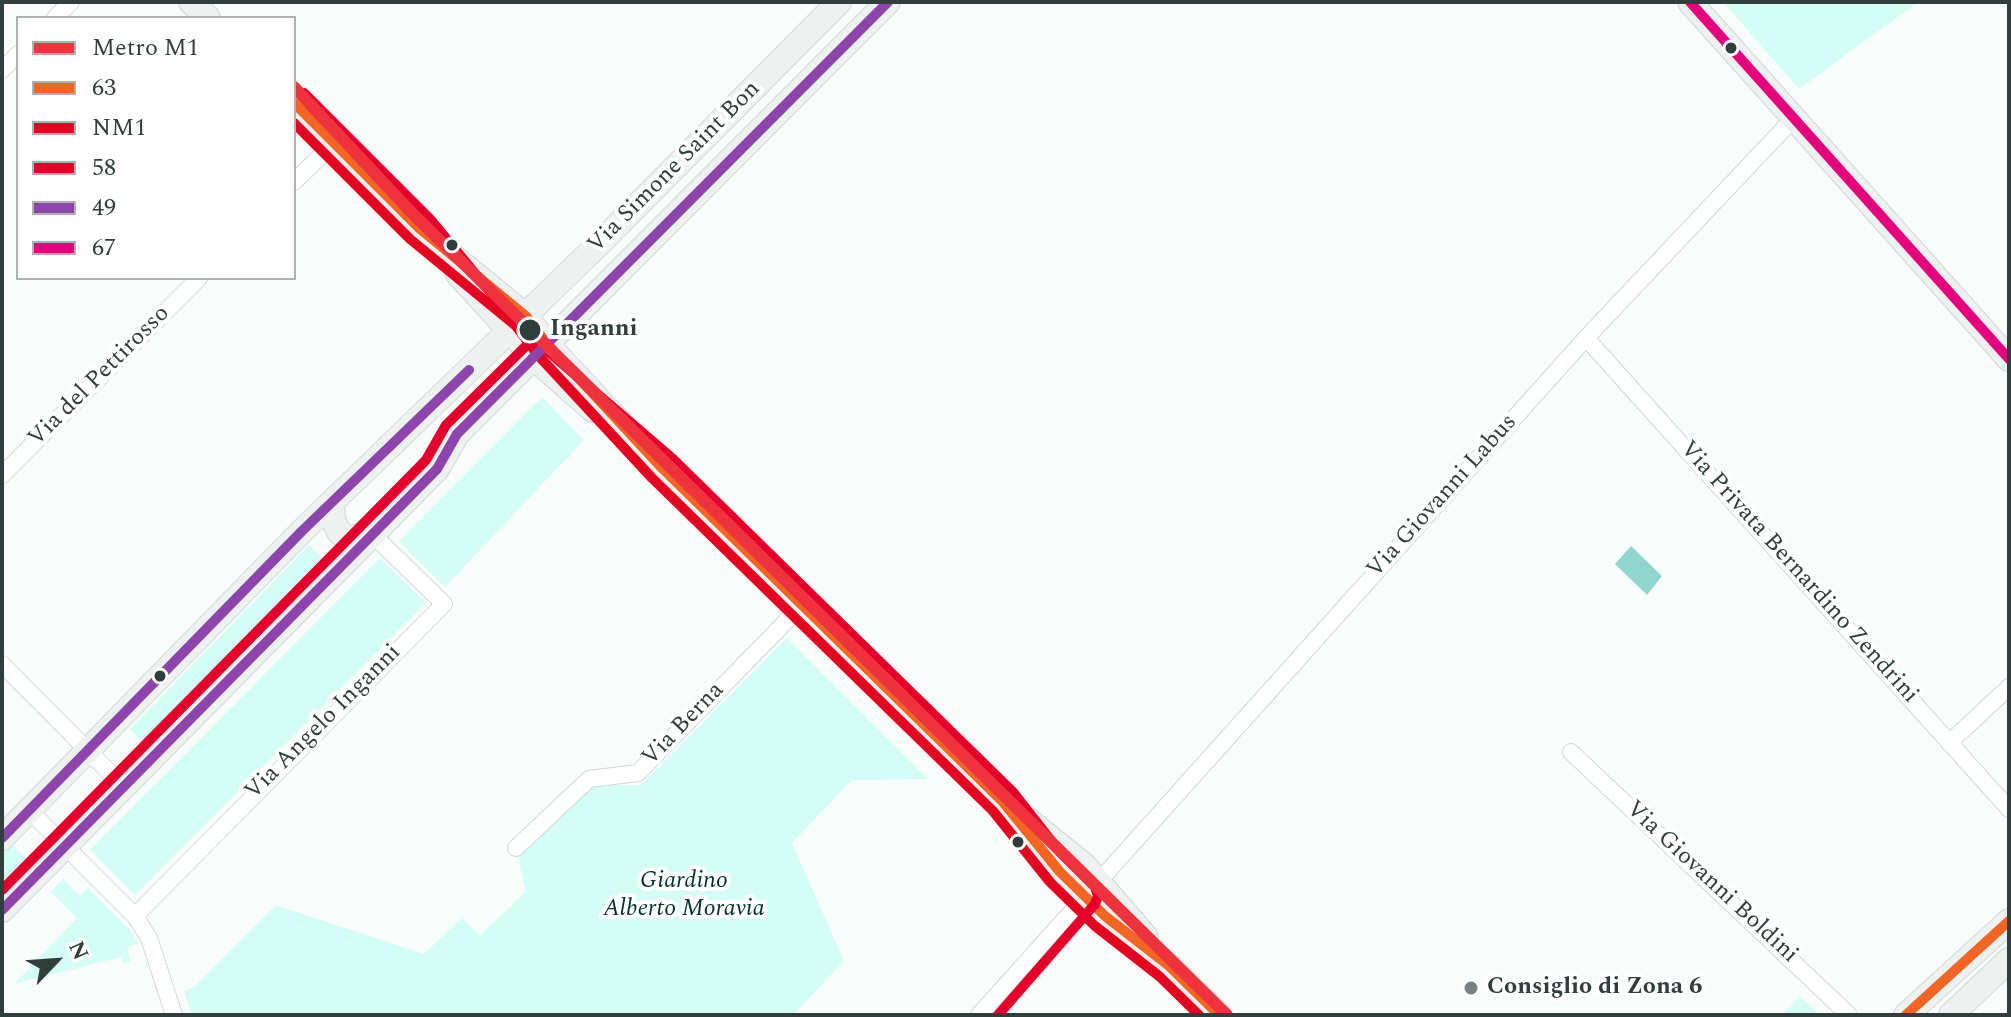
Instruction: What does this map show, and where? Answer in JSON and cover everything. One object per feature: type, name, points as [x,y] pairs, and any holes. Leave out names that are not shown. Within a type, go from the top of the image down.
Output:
[{"type":"street","points":[[191,2],[206,16]]},
{"type":"street","name":"Via Simone Saint Bon","points":[[518,324],[839,2]]},
{"type":"street","name":"Via Simone Saint Bon","points":[[541,351],[888,2]]},
{"type":"street","points":[[1690,2],[2009,359]]},
{"type":"street","points":[[745,99],[766,122]]},
{"type":"street","points":[[296,105],[518,324],[541,351],[1003,802],[1061,844],[1091,888],[1125,908],[1168,965],[1219,1015]]},
{"type":"street","name":"Via Giovanni Labus","points":[[979,1015],[1586,338],[1794,118]]},
{"type":"street","points":[[296,180],[334,143]]},
{"type":"street","name":"Via del Pettirosso","points":[[2,475],[197,280]]},
{"type":"street","points":[[2,838],[302,531],[518,324]]},
{"type":"street","name":"Via Privata Bernardino Zendrini","points":[[1586,338],[2009,809]]},
{"type":"street","points":[[2,910],[437,469],[457,434],[541,351]]},
{"type":"street","points":[[430,407],[457,434]]},
{"type":"street","points":[[332,503],[333,520],[339,532],[348,538],[372,534]]},
{"type":"street","points":[[302,531],[319,531],[333,538],[338,550],[337,570]]},
{"type":"street","name":"Via Angelo Inganni","points":[[135,916],[444,604],[372,534]]},
{"type":"street","name":"Via Berna","points":[[516,848],[589,779],[638,773],[802,605]]},
{"type":"street","points":[[2,664],[124,787]]},
{"type":"street","points":[[1949,743],[2009,687]]},
{"type":"street","name":"Via Giovanni Boldini","points":[[1571,752],[1849,1015]]},
{"type":"street","points":[[30,811],[135,916],[149,938],[174,1015]]},
{"type":"street","points":[[1906,1015],[2009,921]]},
{"type":"street","points":[[1991,938],[1996,957],[2009,960]]},
{"type":"street","points":[[1970,958],[1986,964],[1987,981]]},
{"type":"street","points":[[1951,1015],[2009,960]]},
{"type":"green space","points":[[1723,2],[1918,2],[1799,89]]},
{"type":"green space","points":[[542,397],[584,440],[445,587],[399,541]]},
{"type":"green space","points":[[309,545],[330,565],[151,750],[130,729]]},
{"type":"green space","points":[[380,558],[426,603],[135,895],[90,850]]},
{"type":"green space","name":"Giardino Alberto Moravia","points":[[787,638],[928,779],[852,780],[792,843],[844,961],[793,1015],[192,1015],[184,991],[194,987],[276,905],[424,954],[462,918],[480,936],[526,891],[518,858],[590,785],[641,785]]},
{"type":"green space","points":[[11,844],[31,863],[2,893],[2,853]]},
{"type":"green space","points":[[63,879],[80,896],[88,888],[130,930],[138,944],[127,947],[131,962],[124,964],[121,957],[14,984],[77,918],[51,892]]},
{"type":"green space","points":[[1800,996],[1820,1015],[1781,1015]]},
{"type":"water","points":[[1631,546],[1662,576],[1647,595],[1615,564]]},
{"type":"metro line","name":"M1","points":[[296,89],[412,213],[1227,1015]]},
{"type":"transit line","name":"49","points":[[2,910],[437,469],[457,434],[888,2]]},
{"type":"transit line","name":"67","points":[[1690,2],[2009,359]]},
{"type":"transit line","name":"58","points":[[304,93],[430,219],[496,299],[544,348],[672,458],[1013,792],[1060,852],[1095,887],[1098,896],[1095,904],[998,1015]]},
{"type":"transit line","name":"63","points":[[296,105],[420,229],[526,316],[547,344],[662,468],[1003,802],[1060,872],[1105,916],[1168,965],[1219,1015]]},
{"type":"transit line","name":"NM1","points":[[296,125],[410,239],[516,326],[537,354],[652,478],[993,811],[1050,882],[1095,926],[1159,976],[1199,1015]]},
{"type":"transit line","name":"58","points":[[2,890],[426,460],[446,425],[529,343],[521,332]]},
{"type":"transit line","name":"49","points":[[2,838],[302,531],[469,370]]},
{"type":"transit line","name":"63","points":[[1906,1015],[2009,921]]},
{"type":"place","name":"Inganni","points":[[530,330]]},
{"type":"place","name":"Consiglio di Zona 6","points":[[1471,988]]}]
